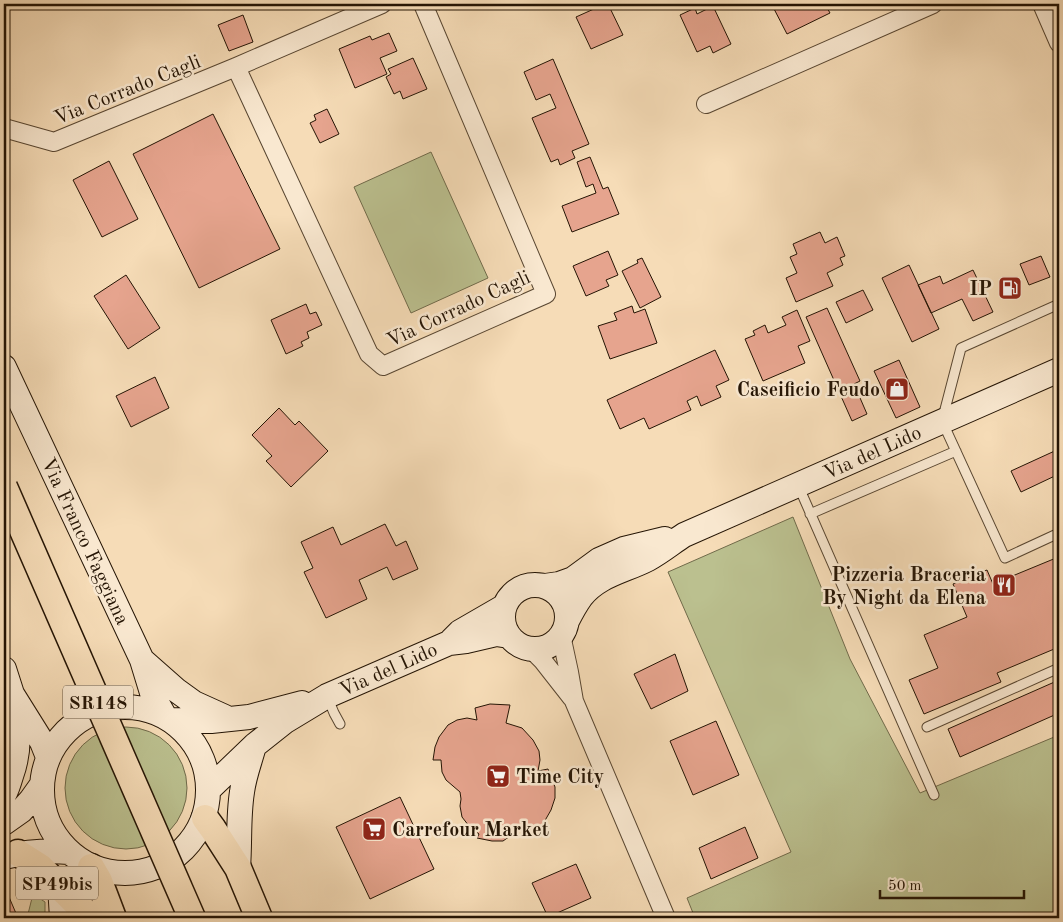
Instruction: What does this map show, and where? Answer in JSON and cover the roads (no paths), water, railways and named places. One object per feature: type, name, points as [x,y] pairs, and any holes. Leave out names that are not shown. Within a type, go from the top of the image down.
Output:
[{"type":"main road","name":"Via Franco Faggiana","points":[[4,367],[142,660],[153,696],[168,719]]},
{"type":"main road","name":"Via del Lido","points":[[564,628],[581,597],[589,588],[607,576],[649,558],[684,535],[1059,370]]},
{"type":"main road","name":"SR148","points":[[4,487],[192,918]]},
{"type":"main road","name":"Via del Lido","points":[[545,586],[573,579],[599,560],[624,549],[684,535]]},
{"type":"main road","points":[[529,585],[545,586],[555,591],[562,599],[566,610],[564,628],[555,642],[547,646],[530,648],[522,646],[509,636],[505,627],[503,616],[505,606],[514,592],[521,588],[529,585]]},
{"type":"main road","name":"Via del Lido","points":[[209,790],[255,745],[284,722],[327,696],[449,642],[460,632],[505,606]]},
{"type":"main road","name":"Via del Lido","points":[[449,642],[466,641],[496,634],[509,636]]},
{"type":"main road","points":[[142,660],[194,703],[229,719]]},
{"type":"main road","points":[[4,669],[12,694],[17,721],[18,746],[15,765],[4,795]]},
{"type":"main road","points":[[12,694],[42,742],[48,757]]},
{"type":"main road","name":"Via del Lido","points":[[168,719],[196,722],[249,717],[327,696]]},
{"type":"main road","name":"Via del Lido","points":[[125,706],[149,710],[168,719],[191,739],[204,763],[209,790],[205,818],[192,842],[171,861],[146,872],[118,874],[91,867],[69,852],[53,833],[47,818],[41,786],[43,771],[48,757],[61,736],[79,720],[101,710],[125,706]]},
{"type":"main road","points":[[238,868],[242,792],[245,774],[255,745]]},
{"type":"main road","name":"Via del Lido","points":[[4,823],[21,811],[41,786]]},
{"type":"main road","points":[[205,818],[238,868],[259,918]]},
{"type":"main road","name":"SP49bis","points":[[11,855],[52,850],[69,852]]},
{"type":"main road","name":"SP49bis","points":[[11,855],[40,867],[91,918]]},
{"type":"main road","points":[[91,867],[113,918]]},
{"type":"main road","points":[[60,886],[62,918]]},
{"type":"street","name":"Via Corrado Cagli","points":[[4,128],[54,142],[382,4]]},
{"type":"street","name":"Via Corrado Cagli","points":[[236,67],[370,354],[383,366],[546,294],[424,4]]},
{"type":"street","points":[[706,104],[933,4]]},
{"type":"street","points":[[1042,4],[1059,43]]},
{"type":"street","points":[[564,628],[574,701]]},
{"type":"street","points":[[530,648],[543,661],[574,701],[666,918]]},
{"type":"lane","points":[[1059,304],[961,348],[942,421],[1005,558],[1059,533]]},
{"type":"lane","points":[[810,514],[956,451]]},
{"type":"lane","points":[[798,485],[934,794]]},
{"type":"lane","points":[[927,727],[1059,668]]},
{"type":"lane","points":[[327,696],[340,724]]},
{"type":"place","name":"IP","points":[[1010,288]]},
{"type":"place","name":"Caseificio Feudo","points":[[897,389]]},
{"type":"place","name":"Pizzeria Braceria By Night da Elena","points":[[1004,585]]},
{"type":"place","name":"Time City","points":[[498,776]]},
{"type":"place","name":"Carrefour Market","points":[[374,829]]}]
